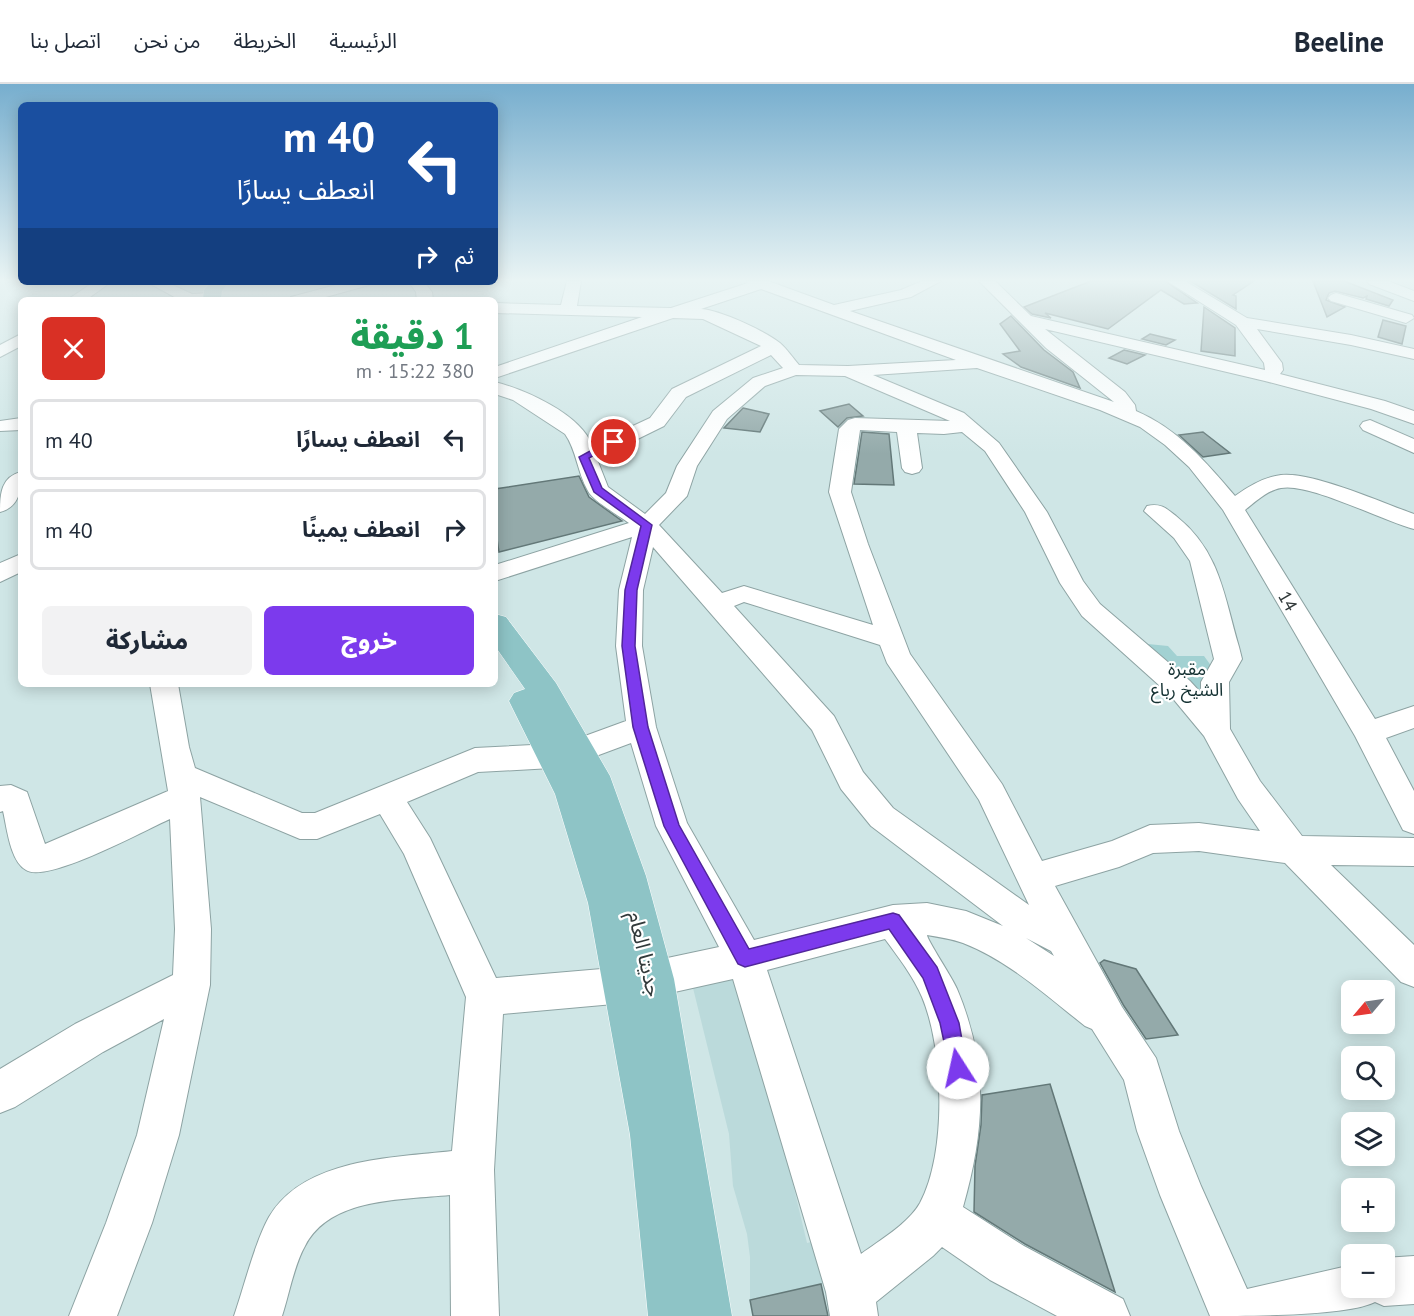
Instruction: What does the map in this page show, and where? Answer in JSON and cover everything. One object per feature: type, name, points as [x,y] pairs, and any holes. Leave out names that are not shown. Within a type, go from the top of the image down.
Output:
[{"type":"main road","name":"جديتا العام","points":[[498,642],[511,678],[530,708],[565,754],[573,794],[608,903],[639,982],[704,1316]]},
{"type":"main road","name":"جديتا العام","points":[[639,982],[676,1316]]},
{"type":"street","points":[[498,372],[556,349],[591,338]]},
{"type":"street","points":[[761,338],[774,347],[794,370]]},
{"type":"street","name":"14","points":[[913,338],[990,367],[1042,383],[1147,423],[1172,441],[1196,463],[1233,508],[1368,734],[1414,821]]},
{"type":"street","points":[[1048,338],[1125,403],[1128,409],[1125,414]]},
{"type":"street","points":[[1107,338],[1269,376],[1409,412]]},
{"type":"street","points":[[1256,338],[1273,363],[1274,370],[1269,376]]},
{"type":"street","points":[[1343,338],[1414,354]]},
{"type":"street","points":[[0,352],[18,341]]},
{"type":"street","points":[[584,457],[657,422],[672,400],[687,389],[774,347]]},
{"type":"street","points":[[498,572],[646,525],[676,496],[687,466],[720,415],[743,393],[759,382],[794,370],[848,371],[990,367],[1084,371]]},
{"type":"street","points":[[848,371],[930,404],[968,425],[992,447],[1036,512],[1072,583],[1091,610],[1180,688],[1215,729],[1249,790],[1294,850],[1414,970]]},
{"type":"street","points":[[498,389],[520,396],[564,423],[580,441],[598,490],[646,525],[765,656],[824,724],[852,780],[882,817],[1018,917],[1064,939]]},
{"type":"street","points":[[968,425],[955,428],[866,423],[851,427],[840,492],[856,544],[897,656],[991,793],[1064,939],[1108,1020],[1142,1072],[1158,1131],[1182,1195],[1234,1316],[1341,1291]]},
{"type":"street","points":[[906,426],[912,468]]},
{"type":"street","points":[[1371,426],[1414,447]]},
{"type":"street","points":[[1233,508],[1266,487],[1288,481],[1323,490],[1414,522]]},
{"type":"street","points":[[0,505],[18,482]]},
{"type":"street","points":[[1155,511],[1175,525],[1196,548],[1202,561],[1226,647],[1228,659],[1215,682],[1215,729]]},
{"type":"street","points":[[646,525],[631,590],[628,646],[640,727],[672,826],[745,958],[852,1304],[938,1217],[957,1147],[960,1084],[956,1052],[943,1000],[931,973],[893,921]]},
{"type":"street","points":[[0,574],[18,563]]},
{"type":"street","points":[[716,603],[744,594],[892,640]]},
{"type":"street","points":[[93,1316],[129,1222],[158,1135],[191,985],[193,929],[190,860],[183,787],[164,687]]},
{"type":"street","points":[[1368,734],[1414,717]]},
{"type":"street","points":[[0,799],[10,798],[18,804],[31,853],[37,860],[56,856],[183,787],[300,826],[317,826],[475,760],[565,754],[640,727]]},
{"type":"street","points":[[387,798],[417,848],[485,997],[472,1170],[475,1316]]},
{"type":"street","points":[[1033,878],[1119,853],[1150,839],[1199,837],[1294,850],[1414,852]]},
{"type":"street","points":[[485,997],[639,982],[893,921],[927,919],[966,927],[999,942],[1031,961],[1108,1020]]},
{"type":"street","points":[[0,1092],[89,1038],[191,985]]},
{"type":"street","points":[[258,1316],[286,1232],[310,1204],[349,1185],[472,1170]]},
{"type":"street","points":[[938,1217],[1007,1263],[1106,1316]]},
{"type":"street","points":[[1395,1281],[1414,1280]]},
{"type":"shaded area","points":[[735,977],[768,1079],[807,1243],[815,1241],[823,1284],[750,1300],[750,1257],[747,1234],[733,1186],[729,1134],[693,988]]},
{"type":"green space","name":"مقبرة الشيخ رباع","points":[[1148,644],[1168,646],[1177,656],[1204,656],[1212,667],[1199,720],[1135,659]]},
{"type":"building","points":[[1011,338],[1033,338],[1073,372],[1080,388],[1021,367],[1003,354],[1020,351]]},
{"type":"building","points":[[1169,338],[1175,340],[1166,345],[1142,339]]},
{"type":"building","points":[[1202,338],[1235,338],[1235,356],[1201,351]]},
{"type":"building","points":[[1383,338],[1403,338],[1402,344]]},
{"type":"building","points":[[1124,350],[1145,355],[1127,364],[1109,358]]},
{"type":"building","points":[[849,404],[863,416],[847,418],[838,427],[820,411]]},
{"type":"building","points":[[743,408],[769,414],[760,432],[724,428]]},
{"type":"building","points":[[862,432],[889,434],[894,485],[854,484]]},
{"type":"building","points":[[1203,432],[1230,453],[1203,457],[1179,435]]},
{"type":"building","points":[[579,476],[589,497],[622,521],[499,552],[498,489]]},
{"type":"building","points":[[1104,960],[1136,969],[1178,1035],[1146,1039],[1100,963]]},
{"type":"building","points":[[1050,1084],[1115,1292],[1025,1244],[974,1212],[975,1166],[981,1125],[982,1095]]},
{"type":"building","points":[[821,1284],[828,1316],[753,1316],[750,1300]]},
{"type":"route","points":[[614,442],[584,457],[598,490],[646,525],[631,590],[628,646],[640,727],[672,826],[745,958],[893,921],[931,973],[943,1000],[958,1068]]}]
